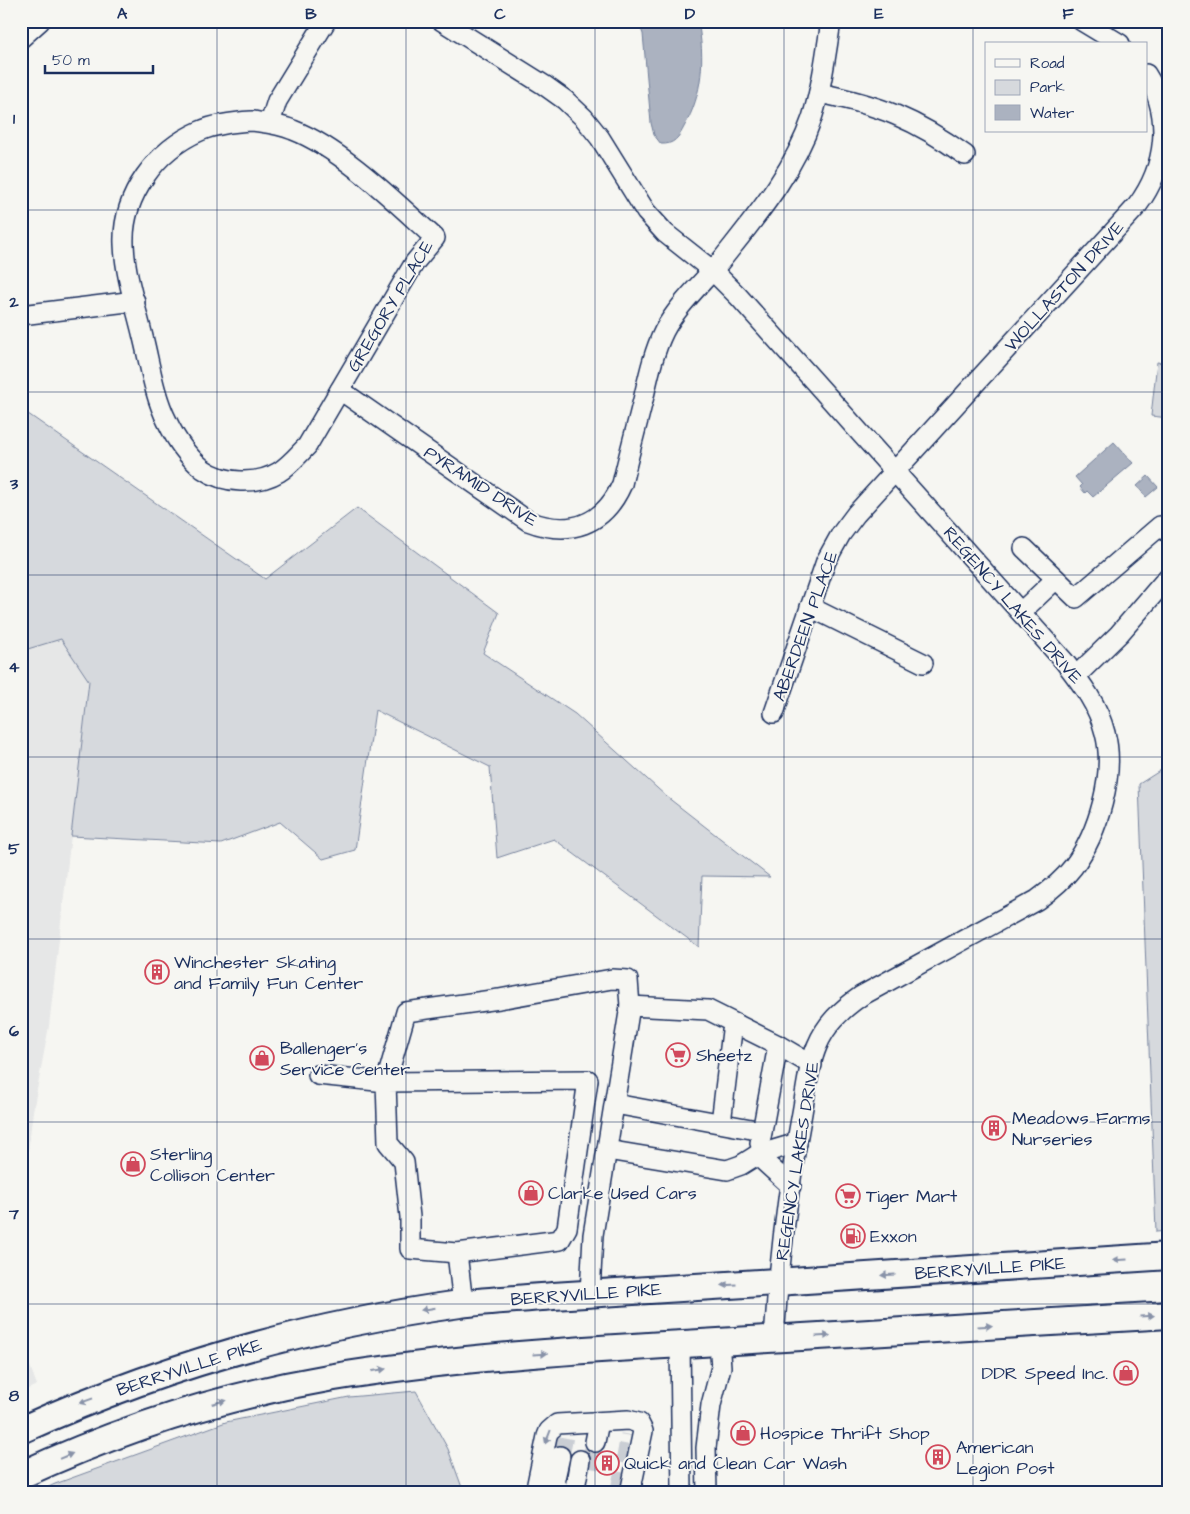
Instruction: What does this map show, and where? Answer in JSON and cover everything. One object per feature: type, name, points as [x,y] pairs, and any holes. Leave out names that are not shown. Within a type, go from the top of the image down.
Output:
[{"type":"highway","name":"BERRYVILLE PIKE","points":[[21,1430],[78,1404],[158,1374],[213,1357],[341,1326],[463,1304],[1169,1256]]},
{"type":"highway","points":[[21,1475],[100,1442],[200,1408],[268,1390],[399,1367],[466,1360],[680,1344],[1169,1315]]},
{"type":"street","points":[[21,38],[40,21]]},
{"type":"street","points":[[270,123],[277,101],[326,21]]},
{"type":"street","name":"REGENCY LAKES DRIVE","points":[[442,21],[544,85],[565,100],[584,118],[600,138],[646,212],[665,233],[713,271],[738,296],[896,471],[1076,676],[1090,695],[1106,734],[1108,775],[1104,798],[1091,834],[1074,865],[1062,880],[1037,900],[861,996],[830,1023],[823,1035],[817,1047],[812,1065],[797,1143],[778,1282],[774,1338]]},
{"type":"street","points":[[713,271],[765,205],[785,175],[802,141],[819,93],[831,21]]},
{"type":"street","points":[[1082,21],[1117,42]]},
{"type":"street","name":"WOLLASTON DRIVE","points":[[896,471],[1137,206],[1148,191],[1160,160],[1163,141],[1162,118],[1158,99],[1148,78]]},
{"type":"street","points":[[819,93],[856,100],[892,112],[938,136],[965,155]]},
{"type":"street","name":"GREGORY PLACE","points":[[235,122],[270,123],[292,129],[310,138],[346,162],[380,189],[435,238],[415,262],[306,446],[292,462],[278,472],[264,478],[249,481],[233,480],[218,477],[204,470],[195,462],[178,441],[167,421],[160,404],[126,263],[125,225],[129,207],[146,175],[168,151],[181,141],[200,131],[219,125],[235,122]]},
{"type":"street","name":"PYRAMID DRIVE","points":[[340,390],[528,521],[554,528],[572,528],[586,524],[606,510],[616,498],[622,484],[653,358],[664,332],[676,312],[713,271]]},
{"type":"street","points":[[21,315],[135,301]]},
{"type":"street","name":"ABERDEEN PLACE","points":[[774,713],[826,561],[841,534],[856,514],[896,471]]},
{"type":"street","points":[[1024,548],[1076,598],[1160,526],[1169,533]]},
{"type":"street","points":[[1076,676],[1119,634],[1169,576]]},
{"type":"street","points":[[1020,612],[1056,579]]},
{"type":"street","points":[[810,607],[924,663]]},
{"type":"street","points":[[588,1080],[567,1228],[560,1240],[458,1253],[410,1249],[410,1217],[404,1162],[388,1143],[386,1082],[406,1012],[499,999],[612,979],[628,980],[630,1006],[594,1235],[590,1294]]},
{"type":"street","points":[[630,1006],[708,1010],[812,1065]]},
{"type":"street","points":[[722,1123],[732,1031],[738,1025]]},
{"type":"street","points":[[758,1155],[778,1046]]},
{"type":"street","points":[[318,1075],[386,1082],[588,1080],[616,1097],[762,1131]]},
{"type":"street","points":[[607,1150],[727,1170],[741,1165],[758,1155],[797,1143]]},
{"type":"street","points":[[758,1155],[791,1186]]},
{"type":"street","points":[[458,1253],[463,1304]]},
{"type":"street","points":[[707,1493],[706,1448],[711,1405],[721,1367],[719,1342]]},
{"type":"street","points":[[680,1344],[682,1493]]},
{"type":"street","points":[[535,1493],[547,1436],[557,1424],[581,1431],[632,1428],[639,1423],[643,1431],[623,1492]]},
{"type":"street","points":[[560,1493],[554,1483],[575,1460]]},
{"type":"street","points":[[565,1493],[565,1484],[575,1460]]},
{"type":"street","points":[[572,1493],[575,1488],[575,1460]]},
{"type":"street","points":[[575,1460],[585,1493]]},
{"type":"shaded area","points":[[21,631],[93,645],[49,1026],[33,1111],[21,1208]]},
{"type":"shaded area","points":[[21,1342],[37,1385],[21,1392]]},
{"type":"green space","points":[[1157,362],[1169,364],[1169,418],[1151,416]]},
{"type":"green space","points":[[21,409],[265,579],[357,508],[499,613],[483,653],[575,714],[667,797],[770,877],[702,876],[699,947],[554,839],[497,858],[490,767],[375,710],[355,850],[323,859],[280,822],[221,844],[71,836],[89,681],[61,639],[21,651]]},
{"type":"green space","points":[[1169,765],[1169,1231],[1156,1232],[1139,784]]},
{"type":"green space","points":[[416,1391],[448,1449],[464,1493],[36,1493],[55,1484],[226,1422],[349,1397]]},
{"type":"water","points":[[638,21],[698,21],[702,62],[699,89],[682,131],[676,140],[666,144],[661,144],[654,135],[651,123],[643,34]]},
{"type":"water","points":[[1114,442],[1133,463],[1093,497],[1087,491],[1085,493],[1080,487],[1082,485],[1075,477]]},
{"type":"water","points":[[1148,476],[1158,487],[1146,497],[1137,486]]},
{"type":"tunnel","points":[[620,1491],[630,1435]]},
{"type":"tunnel","points":[[560,1456],[564,1436]]},
{"type":"tunnel","points":[[590,1468],[595,1442]]},
{"type":"place","name":"Winchester Skating and Family Fun Center","points":[[157,972]]},
{"type":"place","name":"Sheetz","points":[[678,1055]]},
{"type":"place","name":"Ballenger's Service Center","points":[[262,1058]]},
{"type":"place","name":"Meadows Farms Nurseries","points":[[994,1128]]},
{"type":"place","name":"Sterling Collison Center","points":[[133,1164]]},
{"type":"place","name":"Clarke Used Cars","points":[[531,1193]]},
{"type":"place","name":"Tiger Mart","points":[[848,1196]]},
{"type":"place","name":"Exxon","points":[[853,1236]]},
{"type":"place","name":"DDR Speed Inc.","points":[[1126,1373]]},
{"type":"place","name":"Hospice Thrift Shop","points":[[743,1433]]},
{"type":"place","name":"American Legion Post","points":[[938,1457]]},
{"type":"place","name":"Quick and Clean Car Wash","points":[[607,1463]]}]
